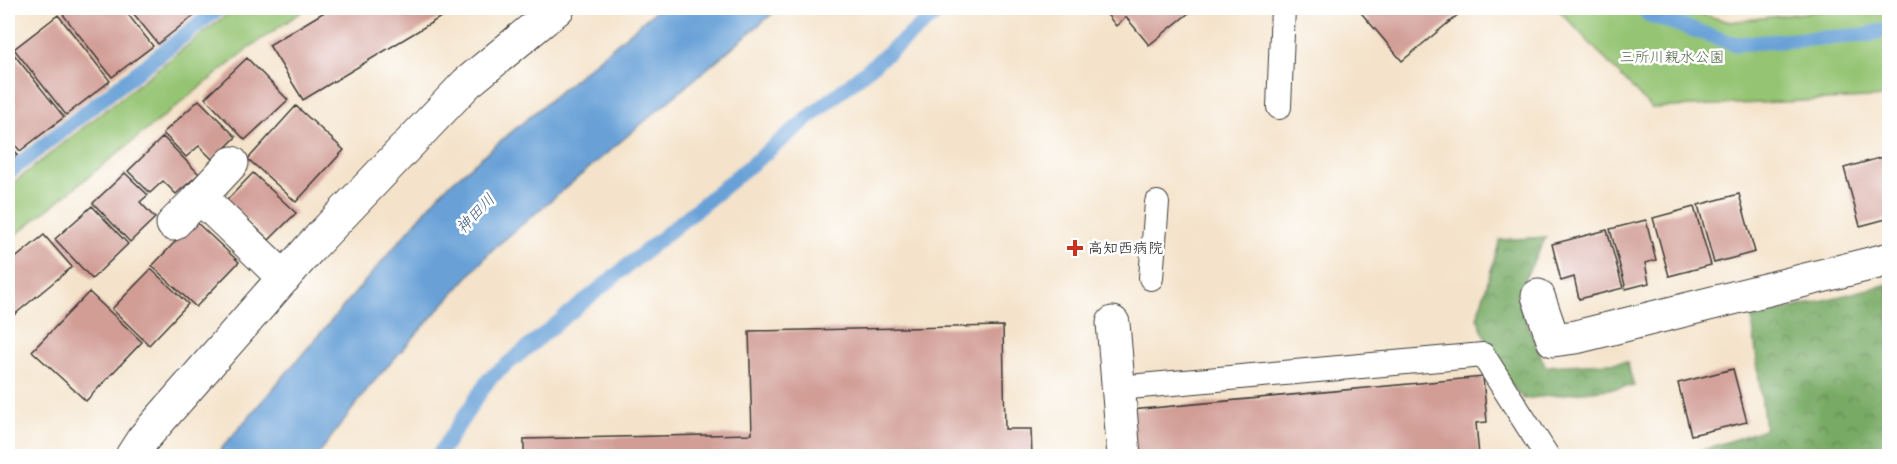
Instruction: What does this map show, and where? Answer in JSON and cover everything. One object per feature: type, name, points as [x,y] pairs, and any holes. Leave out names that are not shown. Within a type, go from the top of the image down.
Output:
[{"type":"street","points":[[132,456],[143,439],[284,278],[467,83],[558,8]]},
{"type":"street","points":[[173,224],[232,163]]},
{"type":"street","points":[[200,197],[284,278]]},
{"type":"street","points":[[1538,296],[1553,340],[1576,337],[1890,259]]},
{"type":"street","points":[[1113,323],[1124,456]]},
{"type":"lane","points":[[1279,107],[1284,8]]},
{"type":"lane","points":[[1151,278],[1157,203]]},
{"type":"lane","points":[[1118,387],[1483,356],[1548,456]]},
{"type":"green space","points":[[235,8],[307,8],[253,45],[8,241],[8,187]]},
{"type":"green space","name":"三所川親水公園","points":[[1557,8],[1679,8],[1730,22],[1844,8],[1889,8],[1889,97],[1651,108]]},
{"type":"green space","points":[[1546,237],[1516,296],[1545,366],[1627,362],[1634,386],[1523,399],[1497,365],[1477,318],[1500,240]]},
{"type":"green space","points":[[1889,284],[1889,456],[1685,456],[1765,429],[1752,318]]},
{"type":"water","name":"神田川","points":[[659,8],[779,8],[492,250],[369,387],[317,456],[215,456],[445,188]]},
{"type":"building","points":[[67,8],[123,8],[153,46],[112,77],[61,12]]},
{"type":"building","points":[[129,8],[203,8],[158,44]]},
{"type":"building","points":[[331,8],[456,8],[303,100],[269,45]]},
{"type":"building","points":[[1102,8],[1195,8],[1149,45],[1126,17],[1116,26]]},
{"type":"building","points":[[1357,8],[1466,8],[1402,61]]},
{"type":"building","points":[[58,15],[110,81],[66,115],[14,49]]},
{"type":"building","points":[[12,52],[64,117],[20,151],[8,136],[8,55]]},
{"type":"building","points":[[247,58],[288,100],[245,140],[205,98]]},
{"type":"building","points":[[199,100],[236,137],[213,160],[199,146],[186,157],[163,133]]},
{"type":"building","points":[[296,106],[344,150],[296,202],[248,159]]},
{"type":"building","points":[[163,137],[199,174],[176,194],[163,181],[150,193],[128,171]]},
{"type":"building","points":[[8,142],[17,155],[8,162]]},
{"type":"building","points":[[1890,155],[1890,218],[1860,226],[1844,168]]},
{"type":"building","points":[[125,173],[148,195],[140,202],[155,218],[130,242],[93,203]]},
{"type":"building","points":[[253,173],[296,213],[269,240],[227,200]]},
{"type":"building","points":[[1739,194],[1755,252],[1714,263],[1698,205]]},
{"type":"building","points":[[92,206],[128,244],[92,279],[55,239]]},
{"type":"building","points":[[1694,207],[1711,265],[1669,276],[1653,218]]},
{"type":"building","points":[[1646,220],[1656,260],[1645,263],[1649,283],[1626,289],[1610,229]]},
{"type":"building","points":[[195,221],[239,262],[196,307],[152,266]]},
{"type":"building","points":[[1607,230],[1623,288],[1579,299],[1574,277],[1561,281],[1552,244]]},
{"type":"building","points":[[44,235],[72,267],[8,320],[8,264]]},
{"type":"building","points":[[151,269],[188,304],[149,345],[112,309]]},
{"type":"building","points":[[89,292],[142,342],[86,401],[32,351]]},
{"type":"building","points":[[8,326],[10,326],[11,414],[8,414]]},
{"type":"building","points":[[1003,326],[1005,429],[1031,429],[1032,456],[524,456],[524,439],[752,434],[749,331]]},
{"type":"building","points":[[1733,369],[1747,422],[1691,435],[1678,383]]},
{"type":"building","points":[[1483,377],[1487,422],[1476,423],[1479,456],[1147,456],[1146,453],[1135,454],[1131,410]]},
{"type":"waterway","points":[[8,173],[219,8]]},
{"type":"waterway","points":[[438,456],[489,379],[943,8]]},
{"type":"waterway","points":[[1642,8],[1649,15],[1735,44],[1867,35],[1890,28]]},
{"type":"place","name":"高知西病院","points":[[1075,248]]}]
